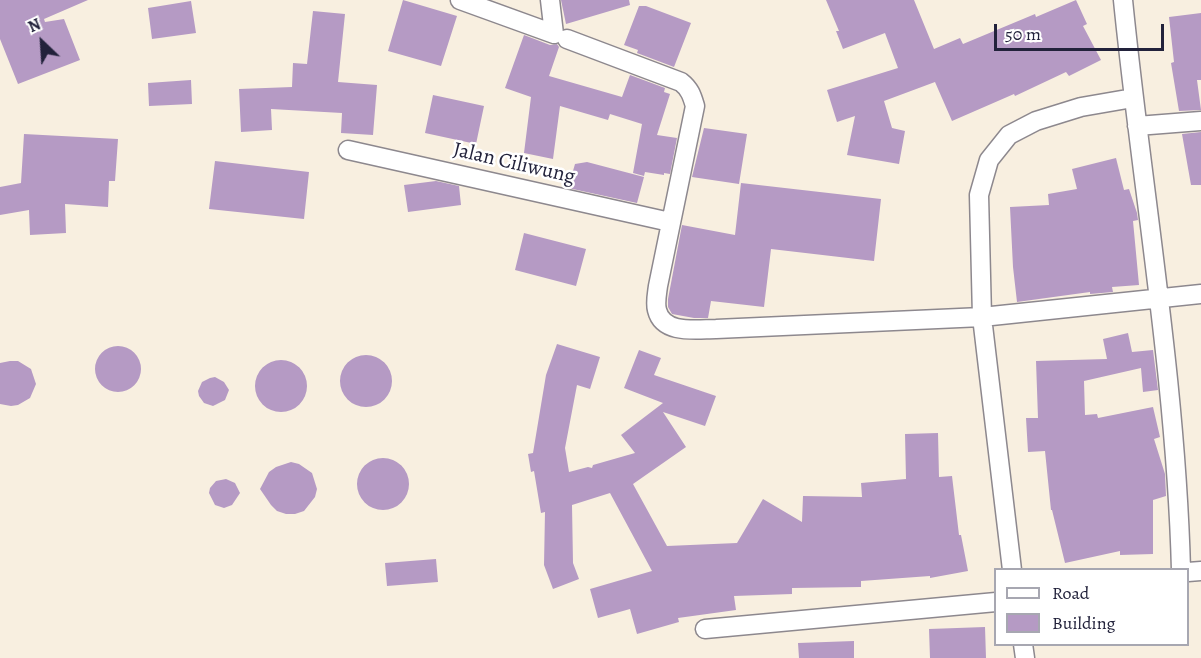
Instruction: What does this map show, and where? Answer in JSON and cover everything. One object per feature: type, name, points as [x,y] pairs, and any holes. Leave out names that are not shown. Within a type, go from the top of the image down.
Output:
[{"type":"street","points":[[460,0],[554,34],[550,0]]},
{"type":"street","points":[[1123,0],[1133,98],[1160,298],[1179,499],[1181,568]]},
{"type":"street","points":[[567,39],[681,82],[688,87],[695,106],[670,222],[656,308],[664,322],[681,330],[982,317],[1201,294]]},
{"type":"street","points":[[1012,568],[982,317],[979,195],[989,160],[1009,135],[1036,121],[1081,107],[1133,98]]},
{"type":"street","points":[[1137,126],[1201,121]]},
{"type":"street","name":"Jalan Ciliwung","points":[[348,150],[670,222]]},
{"type":"street","points":[[705,629],[994,602]]},
{"type":"building","points":[[0,0],[88,0],[44,19],[45,22],[64,19],[80,60],[18,84],[0,39]]},
{"type":"building","points":[[403,0],[457,16],[441,66],[388,51]]},
{"type":"building","points":[[561,0],[629,0],[630,5],[566,24]]},
{"type":"building","points":[[826,0],[914,0],[934,49],[960,38],[963,44],[1035,14],[1036,17],[1076,0],[1087,24],[1083,26],[1101,60],[1069,76],[1066,72],[1015,96],[1014,94],[952,121],[935,82],[884,101],[892,128],[905,131],[899,164],[847,155],[855,116],[837,122],[827,90],[898,68],[885,33],[843,49],[836,31],[839,31]]},
{"type":"building","points":[[191,1],[196,33],[152,39],[148,8]]},
{"type":"building","points":[[639,6],[646,6],[691,23],[674,67],[637,53],[638,50],[624,45]]},
{"type":"building","points":[[313,11],[345,14],[338,82],[377,85],[373,135],[341,133],[342,113],[271,109],[272,130],[241,132],[239,89],[292,87],[293,63],[307,64]]},
{"type":"building","points":[[1201,13],[1201,80],[1197,80],[1201,110],[1179,111],[1171,63],[1174,62],[1169,17]]},
{"type":"building","points":[[524,35],[550,45],[557,44],[559,47],[549,76],[622,97],[630,75],[665,88],[664,92],[670,94],[657,135],[677,138],[670,174],[645,172],[644,176],[633,173],[642,124],[610,114],[608,120],[560,106],[553,159],[524,153],[531,97],[505,88]]},
{"type":"building","points":[[191,80],[192,104],[149,106],[148,83]]},
{"type":"building","points":[[433,95],[484,106],[476,144],[425,133]]},
{"type":"building","points":[[704,128],[747,134],[739,184],[692,177]]},
{"type":"building","points":[[1201,132],[1201,185],[1191,185],[1182,134]]},
{"type":"building","points":[[24,134],[118,139],[115,181],[109,181],[108,207],[65,204],[66,233],[30,235],[29,210],[0,215],[0,187],[21,183]]},
{"type":"building","points":[[1116,158],[1124,190],[1129,189],[1137,213],[1138,220],[1133,221],[1139,285],[1112,287],[1113,292],[1090,294],[1090,292],[1017,302],[1010,207],[1049,205],[1048,194],[1077,189],[1072,169]]},
{"type":"building","points":[[215,161],[309,172],[304,219],[209,209]]},
{"type":"building","points":[[587,162],[644,177],[637,203],[568,188],[575,164]]},
{"type":"building","points":[[436,181],[459,186],[461,205],[408,212],[404,185]]},
{"type":"building","points":[[741,183],[881,199],[874,261],[771,249],[764,307],[711,301],[708,318],[672,314],[668,307],[668,299],[682,225],[735,235]]},
{"type":"building","points":[[524,233],[586,249],[576,286],[515,270]]},
{"type":"building","points":[[1128,333],[1132,352],[1153,350],[1158,390],[1143,392],[1141,368],[1084,381],[1085,415],[1097,414],[1098,418],[1153,407],[1160,437],[1154,439],[1165,474],[1166,496],[1153,500],[1153,554],[1120,555],[1120,551],[1065,563],[1051,510],[1045,451],[1028,452],[1026,418],[1038,418],[1036,361],[1107,359],[1103,339]]},
{"type":"building","points":[[557,344],[600,357],[590,389],[577,385],[565,448],[569,472],[592,468],[593,465],[635,453],[621,435],[663,403],[624,388],[639,350],[661,358],[654,375],[716,396],[705,426],[663,412],[686,447],[633,484],[667,546],[737,543],[763,499],[802,522],[803,496],[862,497],[861,483],[906,479],[905,434],[938,433],[939,477],[952,476],[959,535],[961,535],[968,571],[930,578],[930,576],[861,581],[861,587],[792,588],[792,594],[734,596],[736,610],[678,618],[679,622],[637,634],[630,609],[598,618],[590,589],[652,571],[610,493],[572,505],[573,563],[579,579],[553,589],[544,565],[545,512],[541,513],[534,471],[531,472],[528,454],[533,453],[546,375]]},
{"type":"building","points":[[118,346],[134,353],[141,369],[134,385],[118,392],[102,385],[95,369],[102,353]]},
{"type":"building","points":[[366,355],[380,359],[388,367],[392,381],[388,395],[380,403],[366,407],[352,403],[344,395],[340,381],[344,367],[352,359]]},
{"type":"building","points":[[281,360],[295,364],[303,372],[307,386],[303,400],[295,408],[281,412],[267,408],[259,400],[255,386],[259,372],[267,364]]},
{"type":"building","points":[[18,361],[31,369],[36,384],[30,398],[11,406],[0,404],[0,363]]},
{"type":"building","points":[[215,377],[224,382],[229,390],[225,400],[213,406],[204,403],[198,391],[202,382]]},
{"type":"building","points":[[383,458],[397,462],[405,470],[409,484],[405,498],[397,506],[383,510],[369,506],[361,498],[357,484],[361,470],[369,462]]},
{"type":"building","points":[[291,462],[299,464],[312,473],[317,489],[315,497],[304,511],[286,514],[277,511],[260,489],[269,472]]},
{"type":"building","points":[[226,479],[235,483],[240,493],[232,505],[224,508],[215,505],[209,493],[216,481]]},
{"type":"building","points":[[436,559],[438,582],[387,586],[385,563]]},
{"type":"building","points":[[985,627],[986,658],[930,658],[929,629]]},
{"type":"building","points":[[854,641],[854,658],[799,658],[798,643]]}]
